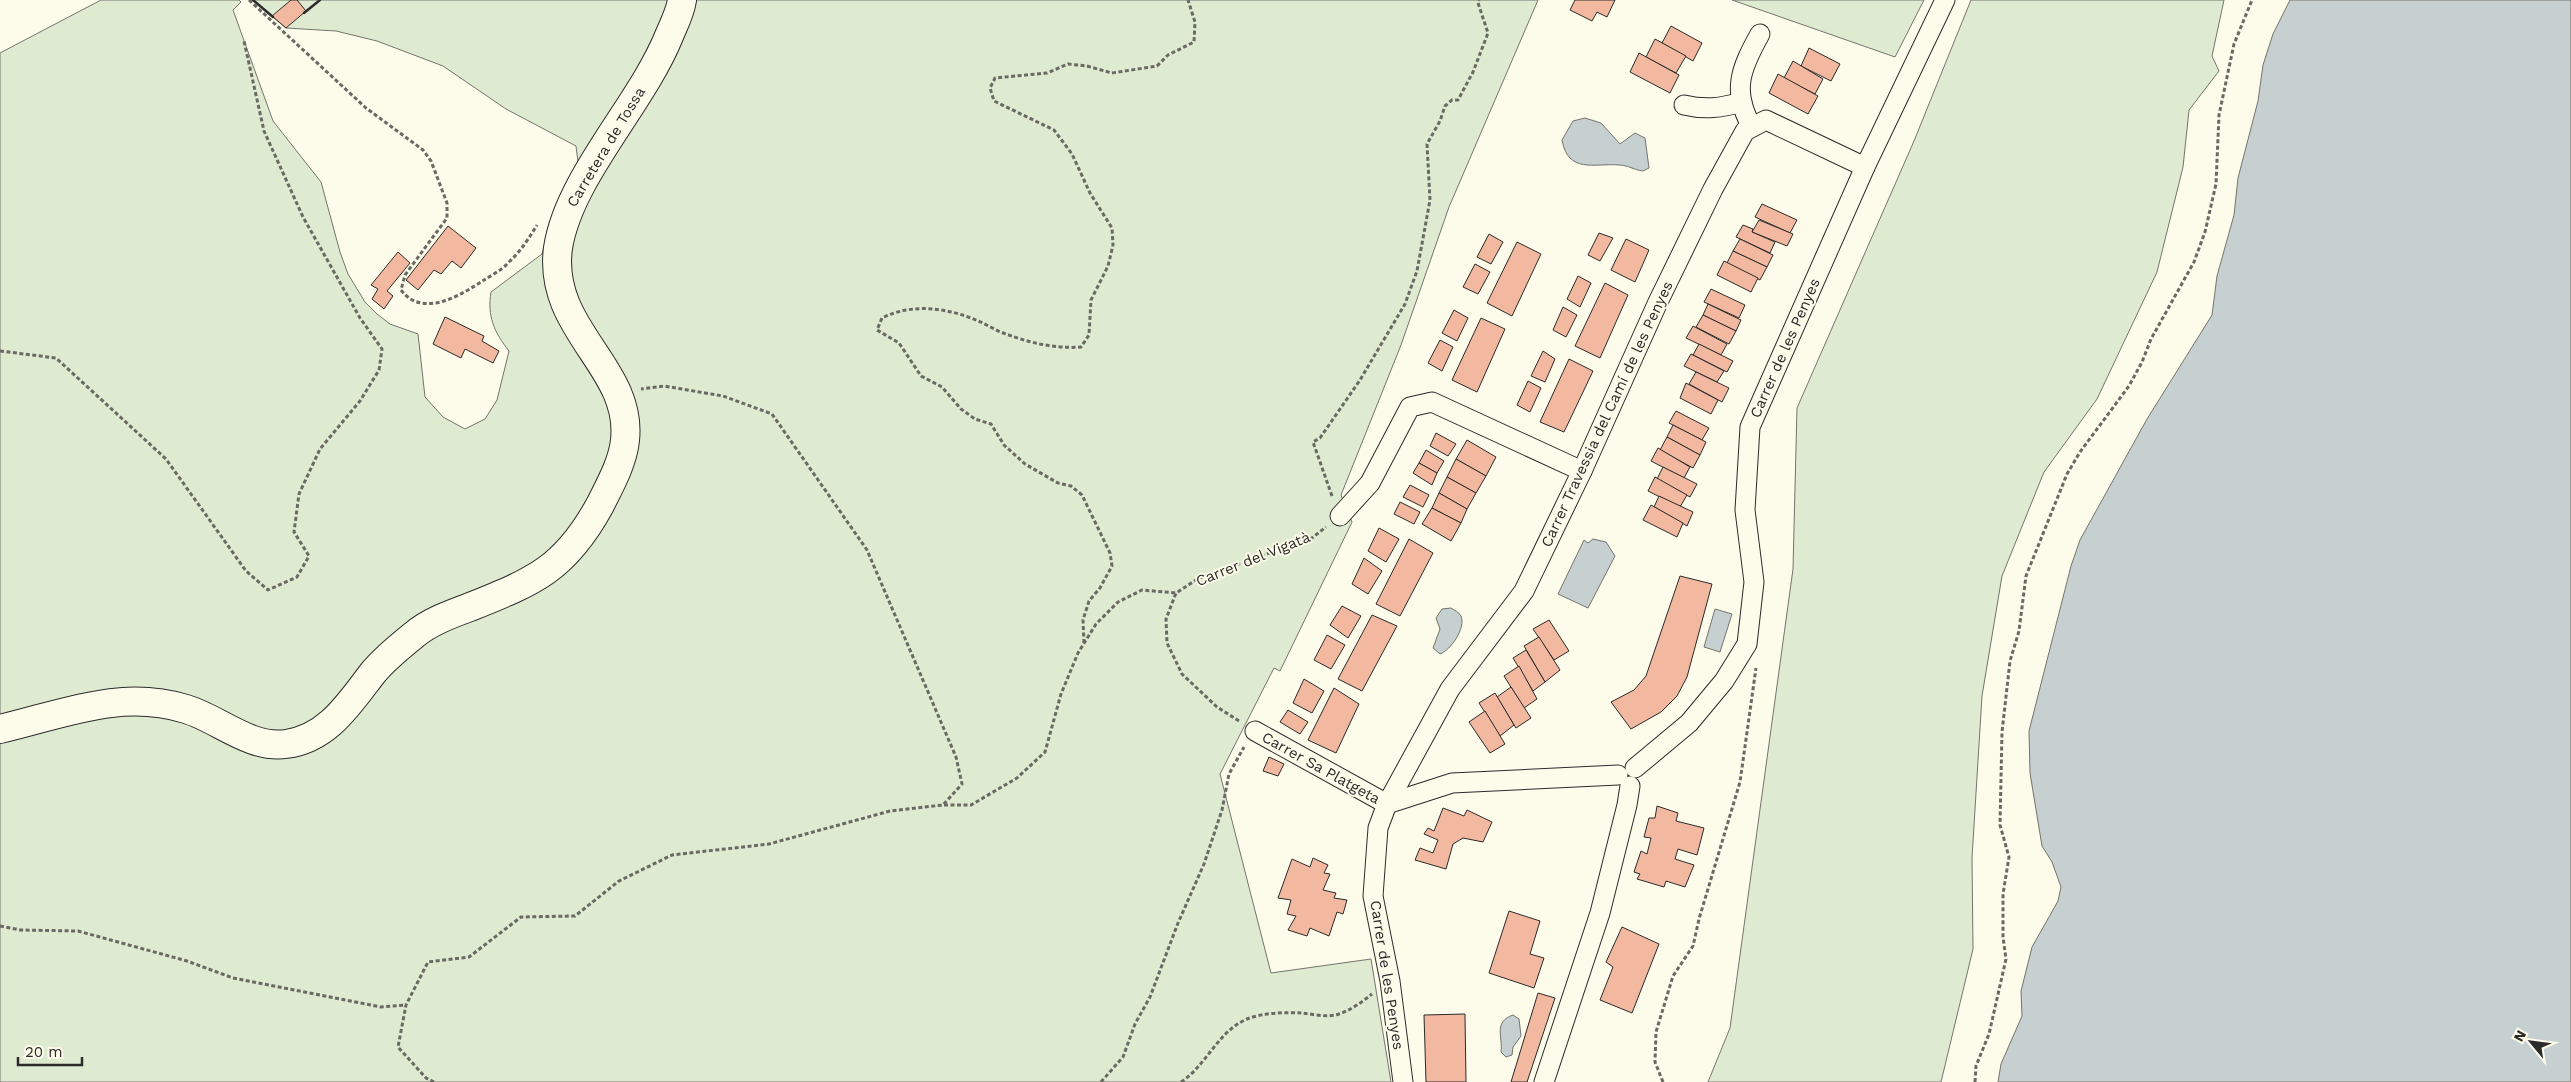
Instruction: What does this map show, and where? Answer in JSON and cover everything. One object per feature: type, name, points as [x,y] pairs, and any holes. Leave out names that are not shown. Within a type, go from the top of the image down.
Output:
[{"type":"main road","name":"Carretera de Tossa","points":[[0,729],[89,706],[134,699],[186,709],[253,740],[269,744],[286,744],[312,737],[333,722],[351,704],[374,672],[417,632],[449,615],[521,587],[542,576],[561,561],[585,532],[611,483],[625,443],[626,417],[618,392],[573,324],[564,304],[557,278],[558,248],[568,211],[662,54],[681,8],[682,0]]},
{"type":"street","name":"Carrer de les Penyes","points":[[1624,781],[1623,767],[1630,766],[1635,768],[1689,722],[1724,681],[1747,644],[1754,582],[1745,510],[1750,427],[1865,167],[1945,0]]},
{"type":"street","points":[[1760,34],[1745,60],[1739,87],[1743,112],[1752,127],[1766,120],[1865,167]]},
{"type":"street","points":[[1684,105],[1697,108],[1720,108],[1742,102]]},
{"type":"street","name":"Carrer Travessia del Camí de les Penyes","points":[[1387,804],[1450,689],[1524,591],[1582,471],[1658,302],[1713,189],[1745,130],[1752,127]]},
{"type":"street","points":[[1340,516],[1370,483],[1410,407],[1432,402],[1582,471]]},
{"type":"street","name":"Carrer Sa Platgeta","points":[[1256,731],[1387,804]]},
{"type":"street","points":[[1387,804],[1452,783],[1624,781],[1627,805],[1600,913],[1544,1082]]},
{"type":"street","name":"Carrer de les Penyes","points":[[1387,804],[1378,828],[1373,896],[1389,977],[1403,1082]]},
{"type":"path","points":[[249,0],[366,108],[423,150],[431,161],[447,203],[447,218],[405,275],[401,290],[408,298],[428,304],[455,299],[508,264],[523,248],[538,224]]},
{"type":"path","points":[[1084,643],[1084,620],[1089,602],[1100,588],[1112,566],[1110,552],[1082,496],[1071,486],[1058,483],[1025,464],[1004,445],[991,424],[974,419],[961,409],[942,386],[921,376],[899,343],[877,330],[882,318],[893,312],[917,308],[947,311],[972,318],[1005,334],[1039,344],[1067,348],[1081,347],[1089,335],[1091,300],[1108,266],[1114,245],[1112,228],[1090,193],[1072,154],[1054,130],[994,101],[990,88],[995,78],[1047,73],[1068,64],[1087,66],[1112,73],[1157,66],[1168,55],[1194,42],[1196,22],[1188,0]]},
{"type":"path","points":[[1340,516],[1313,442],[1320,438],[1331,423],[1389,333],[1418,270],[1430,200],[1427,144],[1440,121],[1445,106],[1452,100],[1458,100],[1473,72],[1488,32],[1478,3],[1479,0]]},
{"type":"path","points":[[1975,1082],[1976,1066],[1991,1027],[2006,959],[2003,937],[2003,894],[2009,857],[2000,825],[2002,732],[2010,661],[2018,631],[2026,576],[2067,474],[2080,452],[2128,386],[2142,362],[2151,339],[2194,262],[2205,232],[2216,184],[2219,115],[2234,44],[2252,0]]},
{"type":"path","points":[[0,351],[56,358],[166,459],[246,571],[268,590],[297,577],[309,556],[294,532],[299,494],[320,449],[360,401],[379,370],[382,349],[360,318],[304,218],[264,130],[244,42]]},
{"type":"path","points":[[618,392],[664,386],[723,396],[772,414],[867,550],[913,655],[956,757],[962,784],[943,805]]},
{"type":"path","name":"Carrer del Vigatà","points":[[1176,592],[1199,578],[1312,538],[1340,516]]},
{"type":"path","points":[[434,1082],[426,1078],[398,1047],[406,1005],[428,962],[470,957],[521,917],[575,916],[618,881],[672,855],[768,844],[890,811],[943,805],[971,805],[1017,778],[1045,752],[1061,694],[1084,643],[1096,624],[1118,602],[1142,590],[1176,592],[1166,619],[1167,643],[1182,674],[1217,707],[1256,731],[1229,774],[1222,810],[1204,864],[1178,923],[1150,997],[1135,1024],[1123,1057],[1101,1082]]},
{"type":"path","points":[[1663,1082],[1655,1062],[1656,1032],[1673,976],[1693,946],[1699,919],[1740,782],[1756,679],[1756,659],[1747,644]]},
{"type":"path","points":[[0,926],[20,930],[78,931],[187,961],[234,978],[382,1007],[406,1005]]},
{"type":"path","points":[[1180,1082],[1201,1065],[1227,1032],[1246,1020],[1256,1016],[1275,1014],[1340,1014],[1373,994],[1389,977]]},
{"type":"green space","points":[[101,0],[239,0],[241,2],[233,10],[273,121],[321,182],[348,274],[365,302],[377,314],[390,324],[418,334],[425,397],[443,417],[465,429],[485,419],[497,400],[509,351],[499,337],[493,323],[490,309],[491,292],[542,254],[552,219],[578,162],[576,146],[506,109],[443,66],[377,41],[336,31],[286,28],[253,0],[1538,0],[1449,207],[1401,345],[1341,495],[1352,522],[1280,671],[1274,668],[1220,774],[1271,973],[1371,959],[1391,1082],[0,1082],[0,53]]},
{"type":"green space","points":[[1732,0],[1924,0],[1895,57]]},
{"type":"green space","points":[[1971,0],[2224,0],[2212,56],[2219,71],[2189,110],[2183,167],[2157,272],[2097,399],[2044,472],[2002,576],[1982,696],[1972,858],[1973,949],[1941,1082],[1708,1082],[1730,1028],[1793,569],[1797,408],[1914,141]]},
{"type":"shaded area","points":[[2290,0],[2571,0],[2571,1082],[1998,1082],[2001,1064],[2022,1016],[2021,991],[2032,947],[2058,901],[2061,887],[2052,862],[2042,846],[2030,773],[2029,731],[2071,566],[2080,540],[2147,419],[2212,315],[2217,276],[2234,215],[2238,178],[2258,101],[2263,65],[2273,34]]},
{"type":"shaded area","points":[[1585,118],[1601,123],[1620,144],[1635,133],[1645,138],[1649,168],[1643,171],[1622,165],[1583,164],[1570,158],[1565,151],[1562,140],[1573,121]]},
{"type":"shaded area","points":[[1593,539],[1606,542],[1615,556],[1588,608],[1558,594],[1584,540],[1588,543]]},
{"type":"shaded area","points":[[1451,608],[1461,616],[1461,626],[1453,643],[1440,654],[1433,648],[1440,629],[1436,618],[1442,609]]},
{"type":"shaded area","points":[[1715,609],[1732,614],[1720,652],[1704,647]]},
{"type":"shaded area","points":[[1513,1015],[1519,1019],[1521,1036],[1513,1047],[1512,1055],[1506,1057],[1501,1052],[1500,1030],[1503,1022]]},
{"type":"building","points":[[291,0],[297,0],[306,11],[286,28],[272,16]]},
{"type":"building","points":[[1575,0],[1615,0],[1607,17],[1597,12],[1592,21],[1570,10]]},
{"type":"building","points":[[1671,26],[1702,43],[1693,61],[1662,43]]},
{"type":"building","points":[[1655,39],[1686,56],[1676,73],[1646,57]]},
{"type":"building","points":[[1809,48],[1840,64],[1831,81],[1801,66]]},
{"type":"building","points":[[1639,53],[1679,75],[1670,93],[1630,72]]},
{"type":"building","points":[[1793,61],[1823,79],[1815,94],[1784,78]]},
{"type":"building","points":[[1778,74],[1818,96],[1808,114],[1769,93]]},
{"type":"building","points":[[1762,204],[1797,220],[1790,233],[1755,217]]},
{"type":"building","points":[[1759,220],[1793,234],[1787,246],[1752,232]]},
{"type":"building","points":[[1743,225],[1753,229],[1752,232],[1775,242],[1770,253],[1736,237]]},
{"type":"building","points":[[448,226],[476,248],[461,268],[452,261],[441,274],[434,270],[418,290],[406,280]]},
{"type":"building","points":[[1599,233],[1613,238],[1600,261],[1588,255]]},
{"type":"building","points":[[1489,234],[1503,242],[1491,264],[1477,257]]},
{"type":"building","points":[[1626,239],[1649,250],[1635,282],[1611,270]]},
{"type":"building","points":[[1740,239],[1773,255],[1767,267],[1733,251]]},
{"type":"building","points":[[1517,242],[1541,254],[1512,316],[1487,303]]},
{"type":"building","points":[[1733,251],[1767,267],[1760,280],[1727,263]]},
{"type":"building","points":[[398,252],[410,263],[387,291],[393,296],[384,309],[372,299],[378,289],[371,285]]},
{"type":"building","points":[[1724,261],[1758,278],[1751,292],[1717,275]]},
{"type":"building","points":[[1475,264],[1490,272],[1478,294],[1463,287]]},
{"type":"building","points":[[1578,276],[1591,283],[1580,307],[1567,299]]},
{"type":"building","points":[[1605,283],[1628,295],[1600,358],[1575,346]]},
{"type":"building","points":[[1711,289],[1745,305],[1739,318],[1704,302]]},
{"type":"building","points":[[1708,304],[1741,320],[1736,331],[1703,315]]},
{"type":"building","points":[[1563,307],[1577,315],[1566,337],[1553,330]]},
{"type":"building","points":[[1454,310],[1468,318],[1457,341],[1442,333]]},
{"type":"building","points":[[1703,315],[1736,331],[1729,344],[1696,327]]},
{"type":"building","points":[[445,317],[484,336],[482,341],[499,351],[493,363],[465,349],[461,358],[433,344]]},
{"type":"building","points":[[1481,318],[1505,329],[1477,392],[1452,380]]},
{"type":"building","points":[[1693,326],[1727,344],[1721,355],[1686,338]]},
{"type":"building","points":[[1440,340],[1453,347],[1442,371],[1428,363]]},
{"type":"building","points":[[1699,344],[1733,361],[1727,372],[1693,355]]},
{"type":"building","points":[[1543,351],[1555,359],[1545,382],[1531,376]]},
{"type":"building","points":[[1691,354],[1724,371],[1717,382],[1684,366]]},
{"type":"building","points":[[1569,359],[1593,371],[1564,432],[1540,422]]},
{"type":"building","points":[[1696,372],[1729,388],[1722,402],[1689,384]]},
{"type":"building","points":[[1528,381],[1541,388],[1530,412],[1517,405]]},
{"type":"building","points":[[1686,383],[1718,400],[1711,414],[1680,398]]},
{"type":"building","points":[[1676,411],[1709,428],[1702,440],[1669,423]]},
{"type":"building","points":[[1673,425],[1706,442],[1700,455],[1667,437]]},
{"type":"building","points":[[1436,433],[1456,444],[1448,456],[1430,446]]},
{"type":"building","points":[[1667,437],[1700,455],[1693,468],[1660,450]]},
{"type":"building","points":[[1467,440],[1496,457],[1486,476],[1456,459]]},
{"type":"building","points":[[1658,448],[1690,467],[1684,478],[1651,461]]},
{"type":"building","points":[[1426,450],[1444,461],[1437,473],[1419,463]]},
{"type":"building","points":[[1456,459],[1486,476],[1476,493],[1447,477]]},
{"type":"building","points":[[1419,463],[1437,473],[1432,485],[1413,473]]},
{"type":"building","points":[[1663,467],[1697,484],[1690,497],[1657,479]]},
{"type":"building","points":[[1447,477],[1476,493],[1467,509],[1439,493]]},
{"type":"building","points":[[1655,477],[1687,495],[1680,507],[1648,491]]},
{"type":"building","points":[[1410,485],[1429,495],[1423,507],[1403,497]]},
{"type":"building","points":[[1439,493],[1467,509],[1461,523],[1432,508]]},
{"type":"building","points":[[1659,496],[1693,512],[1687,526],[1654,507]]},
{"type":"building","points":[[1400,502],[1420,512],[1414,524],[1394,514]]},
{"type":"building","points":[[1651,505],[1683,523],[1677,537],[1643,520]]},
{"type":"building","points":[[1432,508],[1461,523],[1451,541],[1422,524]]},
{"type":"building","points":[[1379,528],[1399,539],[1386,562],[1368,551]]},
{"type":"building","points":[[1409,539],[1433,553],[1400,616],[1376,604]]},
{"type":"building","points":[[1364,558],[1382,571],[1368,594],[1352,584]]},
{"type":"building","points":[[1680,576],[1712,584],[1687,677],[1677,696],[1661,712],[1631,729],[1611,702],[1634,690],[1646,676]]},
{"type":"building","points":[[1342,606],[1361,616],[1348,638],[1330,625]]},
{"type":"building","points":[[1372,615],[1397,626],[1362,691],[1338,679]]},
{"type":"building","points":[[1549,620],[1569,651],[1554,660],[1533,629]]},
{"type":"building","points":[[1327,635],[1345,645],[1331,669],[1314,660]]},
{"type":"building","points":[[1539,637],[1560,670],[1545,682],[1524,646]]},
{"type":"building","points":[[1526,650],[1545,682],[1533,691],[1513,658]]},
{"type":"building","points":[[1519,666],[1537,699],[1524,708],[1504,676]]},
{"type":"building","points":[[1304,679],[1324,691],[1312,713],[1293,703]]},
{"type":"building","points":[[1511,687],[1531,718],[1516,728],[1497,697]]},
{"type":"building","points":[[1334,688],[1359,704],[1336,753],[1308,740]]},
{"type":"building","points":[[1495,693],[1514,725],[1500,736],[1479,703]]},
{"type":"building","points":[[1288,710],[1308,722],[1300,734],[1280,722]]},
{"type":"building","points":[[1485,711],[1505,744],[1490,753],[1469,722]]},
{"type":"building","points":[[1269,757],[1284,764],[1278,776],[1263,771]]},
{"type":"building","points":[[1657,806],[1678,813],[1676,821],[1704,828],[1697,855],[1678,849],[1675,859],[1694,865],[1685,887],[1666,881],[1664,887],[1637,879],[1640,874],[1634,872],[1641,851],[1647,854],[1651,838],[1644,837],[1649,818],[1655,818]]},
{"type":"building","points":[[1443,808],[1464,816],[1467,810],[1492,822],[1483,842],[1463,838],[1453,844],[1446,869],[1415,860],[1420,848],[1433,853],[1438,840],[1424,834],[1428,828],[1434,831]]},
{"type":"building","points":[[1313,858],[1328,865],[1324,873],[1330,874],[1323,890],[1336,893],[1334,898],[1347,900],[1343,914],[1337,912],[1329,936],[1310,928],[1307,936],[1288,930],[1296,916],[1287,914],[1291,900],[1278,898],[1292,859],[1310,867]]},
{"type":"building","points":[[1509,911],[1540,921],[1530,954],[1544,958],[1534,988],[1489,973]]},
{"type":"building","points":[[1622,927],[1659,944],[1632,1013],[1600,1000],[1613,967],[1606,962]]},
{"type":"building","points":[[1538,993],[1555,998],[1527,1082],[1511,1082]]},
{"type":"building","points":[[1465,1014],[1466,1082],[1426,1082],[1424,1015]]},
{"type":"wall","points":[[253,0],[273,17]]},
{"type":"wall","points":[[304,13],[320,0]]}]
